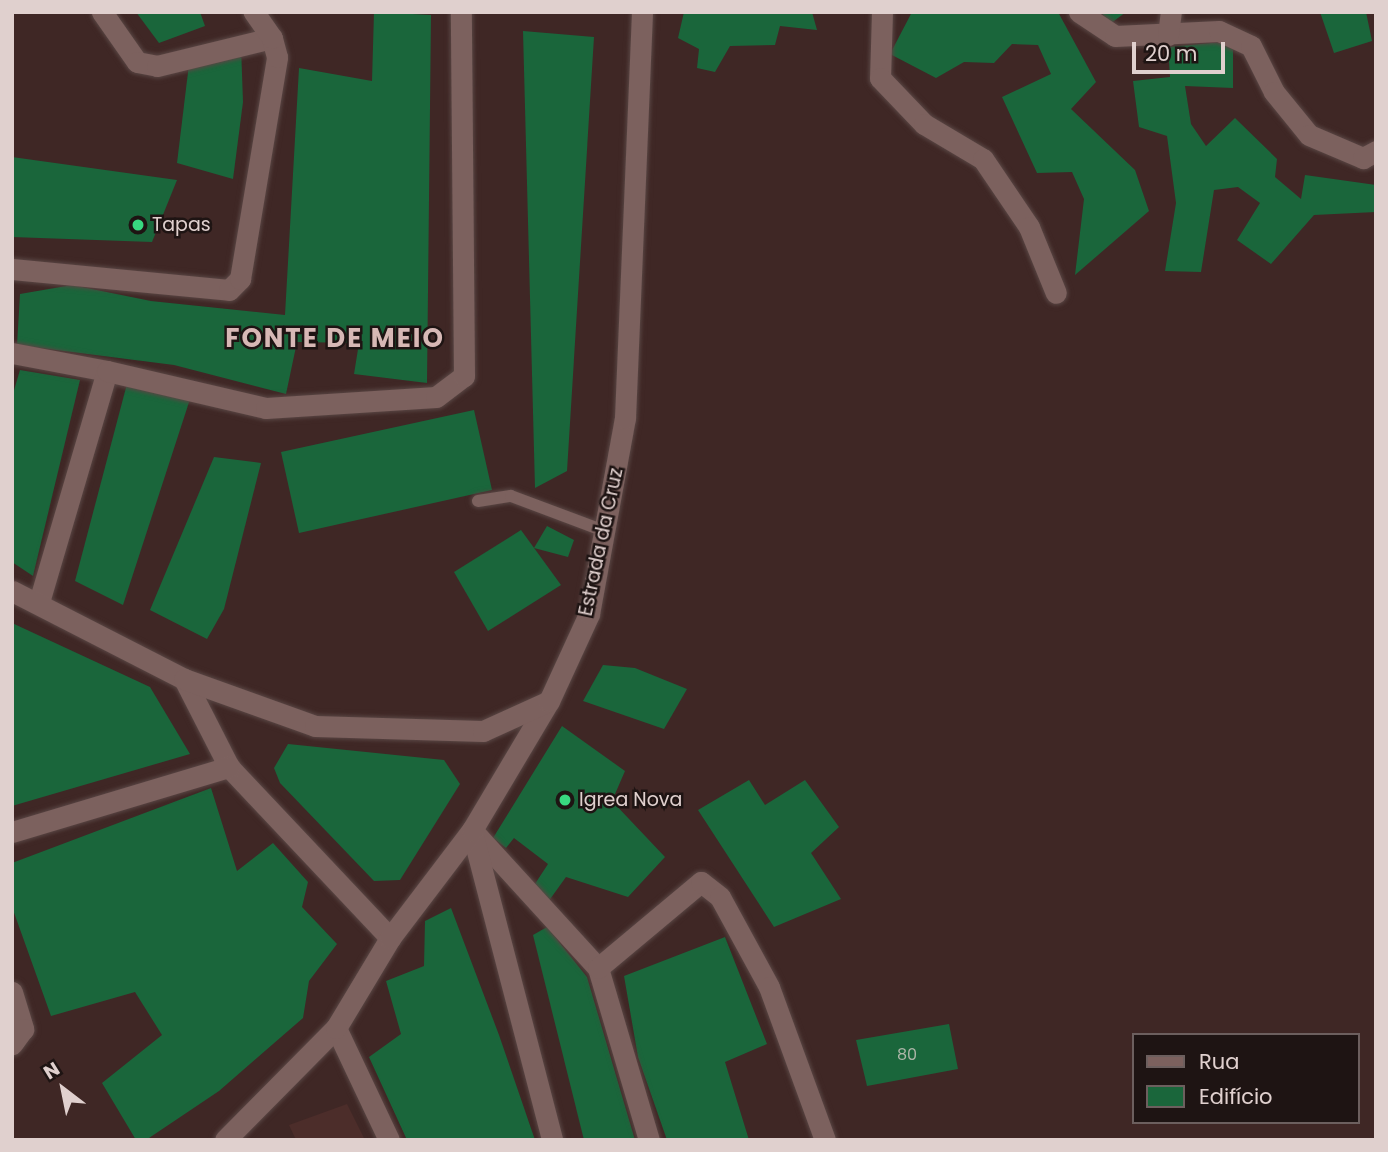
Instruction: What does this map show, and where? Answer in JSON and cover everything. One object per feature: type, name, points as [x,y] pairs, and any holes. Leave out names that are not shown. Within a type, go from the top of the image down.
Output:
[{"type":"street","points":[[102,12],[137,62],[157,66],[272,38]]},
{"type":"street","points":[[13,273],[229,290],[240,279],[277,57],[272,38],[254,12]]},
{"type":"street","points":[[12,353],[107,371],[266,408],[436,397],[464,376],[461,12]]},
{"type":"street","name":"Estrada da Cruz","points":[[225,1140],[336,1028],[390,939],[472,830],[549,701],[589,614],[607,532],[625,418],[642,12]]},
{"type":"street","points":[[882,12],[880,78],[924,124],[983,159],[1029,227],[1056,293]]},
{"type":"street","points":[[1079,12],[1115,36],[1219,31],[1251,46],[1274,92],[1309,135],[1363,158],[1376,151]]},
{"type":"street","points":[[1168,35],[1171,12]]},
{"type":"street","points":[[39,602],[107,371]]},
{"type":"street","points":[[12,591],[39,602],[184,679],[315,726],[483,731],[549,701]]},
{"type":"street","points":[[184,679],[229,767],[390,939]]},
{"type":"street","points":[[12,832],[229,767]]},
{"type":"street","points":[[472,830],[598,968],[649,1140]]},
{"type":"street","points":[[472,830],[552,1140]]},
{"type":"street","points":[[598,968],[701,882],[720,897],[769,987],[825,1140]]},
{"type":"street","points":[[12,992],[23,1028],[12,1044]]},
{"type":"street","points":[[336,1028],[389,1140]]},
{"type":"lane","points":[[478,501],[511,496],[607,532]]},
{"type":"shaded area","points":[[347,1104],[365,1140],[296,1140],[289,1125]]},
{"type":"building","points":[[136,12],[200,12],[205,26],[159,43]]},
{"type":"building","points":[[374,12],[431,15],[427,383],[354,374],[359,343],[297,342],[286,394],[174,365],[17,345],[20,294],[72,285],[151,301],[285,315],[299,68],[372,81]]},
{"type":"building","points":[[684,12],[812,12],[817,30],[780,26],[775,45],[730,46],[715,72],[697,68],[699,49],[678,38]]},
{"type":"building","points":[[912,12],[1058,12],[1096,82],[1071,109],[1135,170],[1149,211],[1075,275],[1084,199],[1072,172],[1037,173],[1002,97],[1051,74],[1038,45],[1012,44],[994,63],[964,62],[936,78],[890,54]]},
{"type":"building","points":[[1101,12],[1126,12],[1110,24]]},
{"type":"building","points":[[1320,12],[1366,12],[1372,41],[1334,53]]},
{"type":"building","points":[[523,31],[594,37],[567,471],[535,488]]},
{"type":"building","points":[[1233,41],[1233,88],[1185,86],[1191,124],[1206,146],[1235,118],[1277,159],[1275,177],[1301,199],[1305,175],[1376,185],[1376,212],[1314,215],[1271,264],[1237,240],[1260,203],[1238,187],[1214,190],[1201,272],[1165,271],[1176,203],[1167,136],[1139,127],[1133,81],[1170,77],[1168,47]]},
{"type":"building","points":[[241,46],[243,102],[233,179],[177,163],[189,64]]},
{"type":"building","points":[[12,157],[177,180],[152,242],[12,237]]},
{"type":"building","points":[[20,370],[80,380],[33,576],[12,562],[12,397]]},
{"type":"building","points":[[128,380],[192,393],[123,605],[75,581]]},
{"type":"building","points":[[474,410],[492,490],[299,533],[281,452]]},
{"type":"building","points":[[214,457],[261,463],[224,609],[207,639],[150,610]]},
{"type":"building","points":[[547,526],[574,540],[568,557],[534,548]]},
{"type":"building","points":[[521,530],[561,585],[488,631],[454,572]]},
{"type":"building","points":[[12,623],[150,687],[190,754],[12,806]]},
{"type":"building","points":[[603,665],[635,668],[687,689],[664,729],[583,701]]},
{"type":"building","points":[[562,726],[625,771],[612,801],[665,857],[628,897],[566,877],[548,902],[531,890],[548,864],[514,838],[506,848],[493,838]]},
{"type":"building","points":[[288,744],[444,760],[460,784],[400,880],[374,881],[280,783],[274,768]]},
{"type":"building","points":[[749,780],[765,805],[805,780],[839,827],[811,853],[841,899],[774,927],[698,810]]},
{"type":"building","points":[[211,788],[237,871],[273,843],[308,882],[302,907],[337,944],[309,981],[303,1018],[219,1091],[146,1140],[136,1140],[102,1083],[162,1035],[135,992],[51,1016],[12,907],[12,863]]},
{"type":"building","points":[[451,908],[535,1140],[407,1140],[369,1057],[401,1034],[386,981],[424,966],[425,921]]},
{"type":"building","points":[[547,927],[587,977],[635,1140],[584,1140],[533,935]]},
{"type":"building","points":[[725,937],[767,1044],[725,1062],[749,1140],[667,1140],[638,1057],[624,976]]},
{"type":"building","points":[[949,1024],[958,1069],[867,1086],[856,1040]]},
{"type":"place","name":"Tapas","points":[[138,225]]},
{"type":"place","name":"Igrea Nova","points":[[565,800]]},
{"type":"district","name":"FONTE DE MEIO","points":[[335,339]]}]
